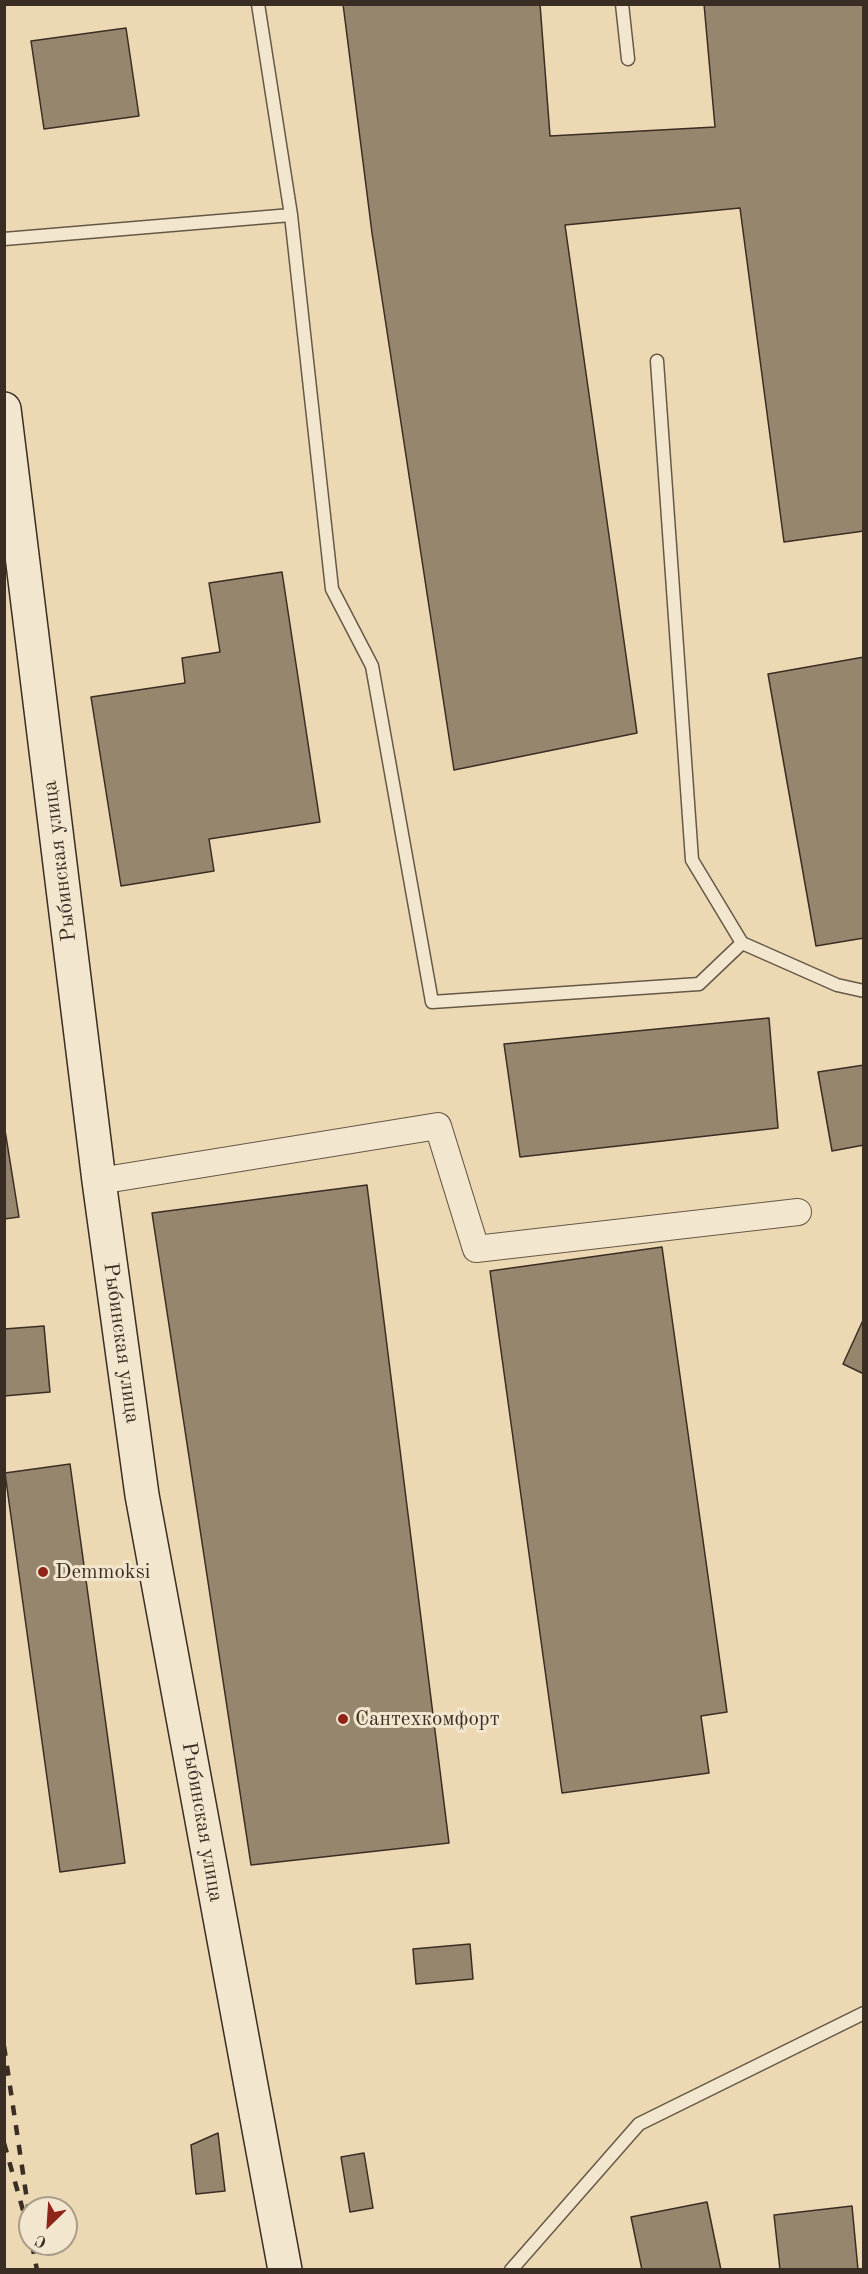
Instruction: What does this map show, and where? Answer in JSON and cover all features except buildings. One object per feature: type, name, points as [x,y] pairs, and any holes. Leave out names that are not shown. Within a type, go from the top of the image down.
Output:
[{"type":"main road","name":"Рыбинская улица","points":[[4,409],[99,1181],[142,1495],[285,2270]]},
{"type":"street","points":[[99,1181],[438,1126],[476,1249],[798,1212]]},
{"type":"lane","points":[[258,4],[291,215],[332,589],[372,666],[432,1002],[699,984],[742,943]]},
{"type":"lane","points":[[622,4],[628,59]]},
{"type":"lane","points":[[4,239],[291,215]]},
{"type":"lane","points":[[657,361],[692,860],[742,943],[837,985],[864,991]]},
{"type":"lane","points":[[511,2270],[639,2124],[864,2013]]},
{"type":"railway","points":[[4,2046],[26,2196]]},
{"type":"railway","points":[[4,2143],[19,2196]]},
{"type":"railway","points":[[34,2256],[37,2270]]},
{"type":"place","name":"Demmoksi","points":[[43,1572]]},
{"type":"place","name":"Сантехкомфорт","points":[[343,1719]]}]
